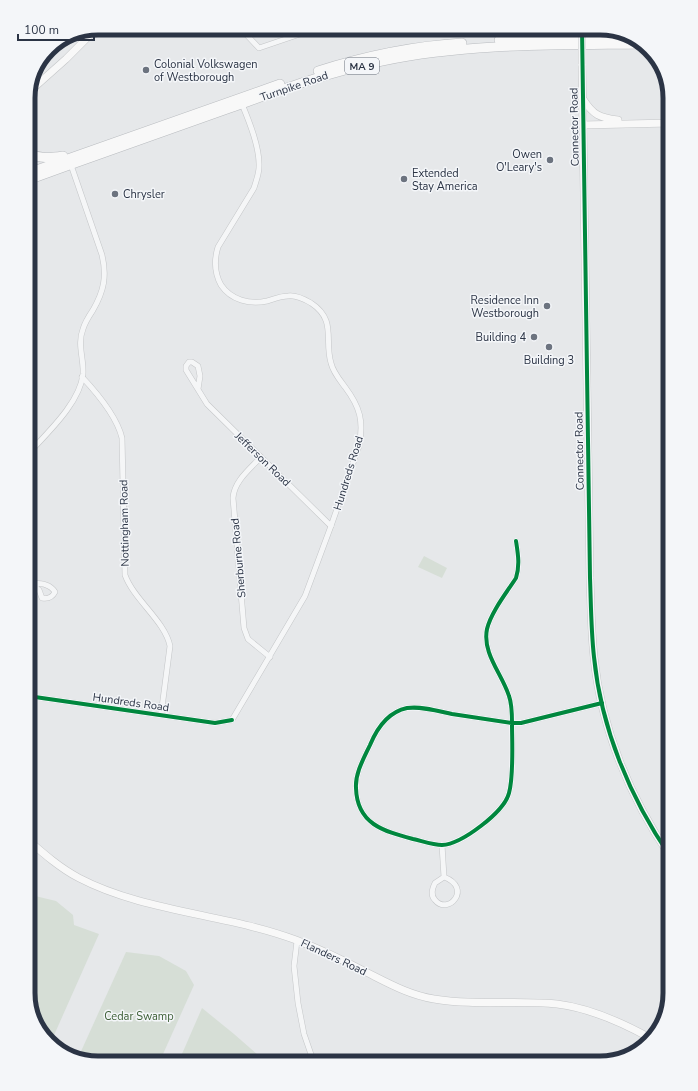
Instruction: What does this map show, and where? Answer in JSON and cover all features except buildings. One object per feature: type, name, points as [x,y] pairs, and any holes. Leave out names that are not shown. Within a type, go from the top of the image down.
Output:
[{"type":"highway","name":"Turnpike Road","points":[[35,170],[238,98],[336,65],[385,53],[436,45],[516,39],[614,36]]},
{"type":"highway","points":[[618,44],[631,48],[638,48]]},
{"type":"highway","name":"Turnpike Road","points":[[35,178],[328,74],[382,61],[419,54],[473,48],[504,46],[632,44]]},
{"type":"highway","points":[[35,156],[47,158],[78,155]]},
{"type":"street","points":[[247,35],[259,48],[297,35]]},
{"type":"street","name":"Connector Road","points":[[582,35],[590,585],[594,658],[602,703],[611,736],[623,768],[640,804],[663,846]]},
{"type":"street","points":[[36,85],[89,36]]},
{"type":"street","points":[[582,99],[594,113],[603,118],[636,123]]},
{"type":"street","name":"Hundreds Road","points":[[35,697],[215,723],[232,720],[305,596],[359,446],[361,424],[360,412],[356,402],[336,374],[331,363],[329,352],[329,330],[319,309],[310,302],[300,298],[288,296],[255,303],[244,301],[234,297],[225,290],[218,280],[215,269],[215,258],[218,247],[254,188],[258,177],[258,155],[242,104]]},
{"type":"street","points":[[583,125],[663,123]]},
{"type":"street","points":[[35,446],[63,414],[81,385],[83,362],[80,340],[82,329],[99,299],[105,277],[105,266],[71,165]]},
{"type":"street","name":"Jefferson Road","points":[[198,389],[198,381],[200,376],[198,366],[196,363],[189,362],[186,366],[186,370],[207,404],[331,526]]},
{"type":"street","name":"Nottingham Road","points":[[82,377],[102,400],[121,432],[125,575],[129,585],[164,631],[169,640],[170,646],[161,715]]},
{"type":"street","name":"Sherburne Road","points":[[261,457],[236,484],[233,492],[233,498],[244,628],[248,639],[270,657]]},
{"type":"street","points":[[516,541],[519,562],[516,578],[490,621],[487,634],[489,652],[510,697],[512,710],[512,723],[511,783],[505,802],[499,810],[463,838],[453,843],[442,845],[385,831],[374,826],[365,818],[357,796],[357,776],[371,741],[378,730],[388,717],[399,710],[408,708],[424,709],[512,723],[521,723],[602,703]]},
{"type":"street","points":[[35,584],[47,585],[52,588],[54,592],[53,596],[48,599],[42,598],[39,590],[35,587]]},
{"type":"street","points":[[442,845],[444,877]]},
{"type":"street","name":"Flanders Road","points":[[35,846],[67,871],[108,891],[147,902],[252,926],[297,940],[328,953],[389,984],[421,996],[466,1003],[534,1003],[568,1006],[601,1015],[646,1036]]},
{"type":"street","points":[[444,877],[456,885],[457,890],[455,899],[451,904],[446,905],[436,902],[432,893],[435,883],[444,877]]},
{"type":"street","points":[[297,940],[294,966],[298,1003],[304,1034],[312,1056]]},
{"type":"green space","points":[[424,556],[447,568],[442,578],[418,567]]},
{"type":"green space","points":[[35,896],[56,901],[73,915],[74,925],[99,934],[53,1037],[41,1021],[37,1009],[35,993]]},
{"type":"green space","name":"Cedar Swamp","points":[[126,952],[159,956],[186,971],[194,985],[162,1056],[94,1056],[80,1054]]},
{"type":"green space","name":"Cedar Swamp","points":[[202,1008],[259,1056],[181,1056]]},
{"type":"cycle path","points":[[582,35],[590,578],[594,657],[603,710],[620,761],[642,810],[663,845]]},
{"type":"cycle path","points":[[516,541],[518,555],[516,578],[492,616],[487,629],[486,638],[490,655],[510,699],[512,723],[452,714],[430,709],[407,708],[394,713],[384,722],[376,733],[358,771],[356,788],[361,810],[374,824],[382,829],[402,836],[439,845],[460,839],[471,833],[491,818],[506,801],[511,786],[512,723],[521,723],[602,703]]},
{"type":"cycle path","points":[[35,697],[215,723],[232,720]]},
{"type":"place","name":"Colonial Volkswagen of Westborough","points":[[146,70]]},
{"type":"place","name":"Owen O'Leary's","points":[[550,160]]},
{"type":"place","name":"Extended Stay America","points":[[404,179]]},
{"type":"place","name":"Chrysler","points":[[115,194]]},
{"type":"place","name":"Residence Inn Westborough","points":[[547,306]]},
{"type":"place","name":"Building 4","points":[[534,337]]},
{"type":"place","name":"Building 3","points":[[549,347]]}]
